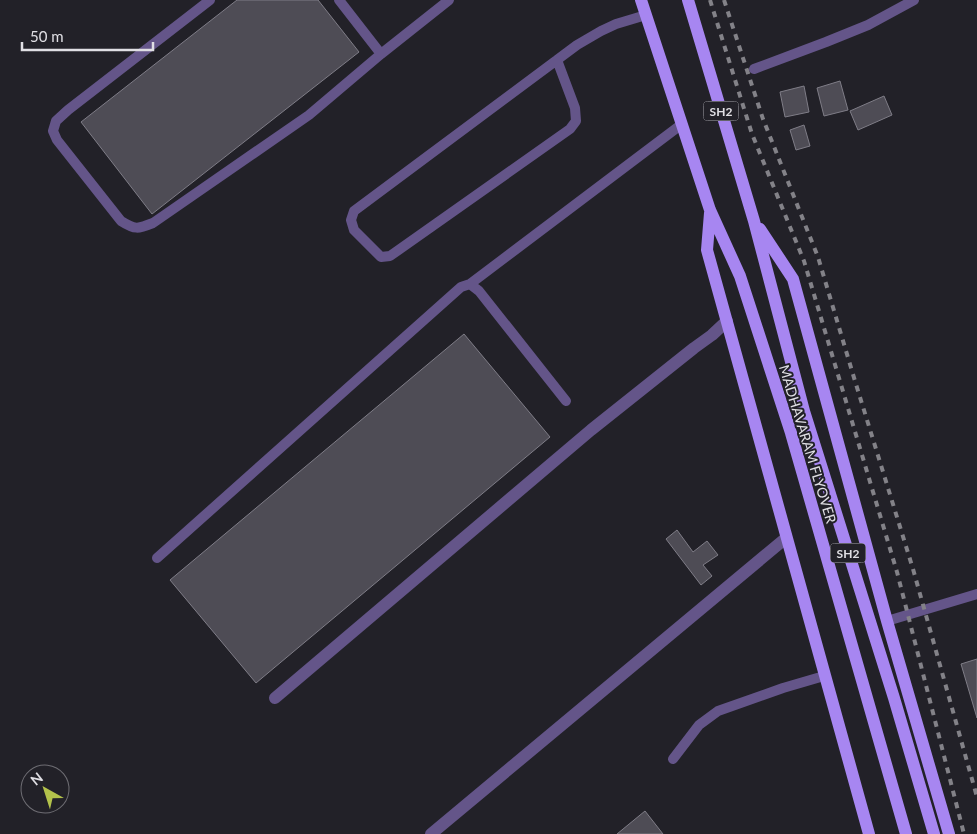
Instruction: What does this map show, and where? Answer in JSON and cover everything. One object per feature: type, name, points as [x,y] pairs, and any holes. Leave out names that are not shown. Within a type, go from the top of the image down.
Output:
[{"type":"main road","name":"SH2","points":[[641,0],[710,210]]},
{"type":"main road","name":"SH2","points":[[688,0],[754,221]]},
{"type":"main road","name":"MADHAVARAM FLYOVER","points":[[710,210],[740,276],[791,433],[906,834]]},
{"type":"main road","points":[[710,210],[707,250],[868,834]]},
{"type":"main road","name":"MADHAVARAM FLYOVER","points":[[754,221],[804,411],[894,698],[934,834]]},
{"type":"main road","points":[[754,221],[792,279],[887,621],[949,834]]},
{"type":"street","points":[[274,698],[591,430],[712,335],[727,321]]},
{"type":"street","points":[[432,834],[786,538]]},
{"type":"lane","points":[[210,0],[56,121],[53,131],[57,140],[121,221],[130,227],[141,228],[153,223],[309,115],[449,0]]},
{"type":"lane","points":[[339,0],[381,54]]},
{"type":"lane","points":[[754,69],[868,25],[914,0]]},
{"type":"lane","points":[[557,60],[575,108],[576,120],[570,129],[390,256],[380,257],[354,230],[351,220],[354,211],[577,45],[616,24],[646,15]]},
{"type":"lane","points":[[157,558],[461,286],[470,284],[682,124]]},
{"type":"lane","points":[[470,284],[479,291],[566,401]]},
{"type":"lane","points":[[887,621],[977,594]]},
{"type":"lane","points":[[673,760],[699,725],[718,710],[824,676]]},
{"type":"building","points":[[237,0],[318,0],[359,52],[152,214],[81,122]]},
{"type":"building","points":[[840,81],[848,110],[824,116],[817,88]]},
{"type":"building","points":[[804,86],[809,112],[785,117],[780,92]]},
{"type":"building","points":[[884,96],[892,115],[858,130],[850,111]]},
{"type":"building","points":[[804,125],[810,146],[796,150],[790,130]]},
{"type":"building","points":[[464,334],[550,437],[256,683],[170,580]]},
{"type":"building","points":[[677,530],[693,552],[707,541],[718,555],[703,565],[712,576],[701,585],[666,539]]},
{"type":"building","points":[[977,659],[977,718],[961,664]]},
{"type":"building","points":[[645,811],[663,834],[617,834]]},
{"type":"railway","points":[[710,0],[752,134],[804,261],[897,572],[964,834]]},
{"type":"railway","points":[[724,0],[763,119],[818,257],[913,569],[977,797]]}]
